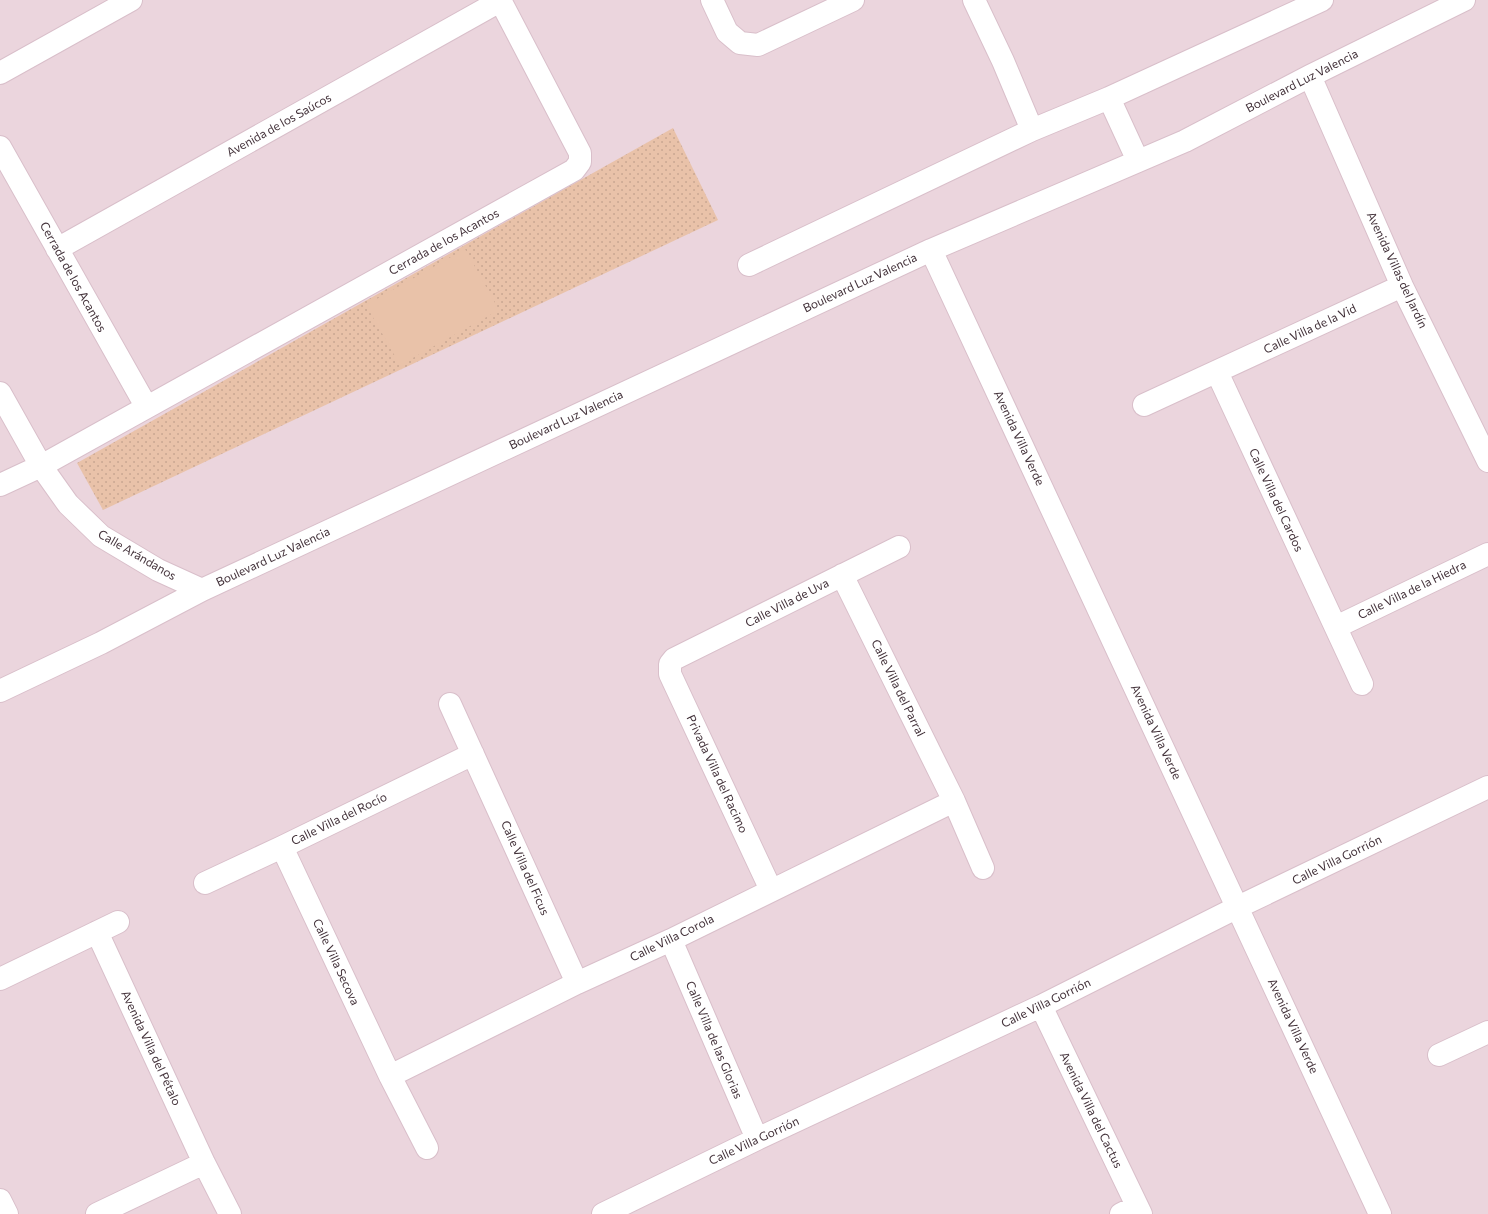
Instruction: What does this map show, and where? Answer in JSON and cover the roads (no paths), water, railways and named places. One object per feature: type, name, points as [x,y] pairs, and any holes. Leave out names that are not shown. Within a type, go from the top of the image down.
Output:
[{"type":"street","points":[[0,73],[131,0]]},
{"type":"street","points":[[712,0],[726,32],[740,43],[758,45],[853,0]]},
{"type":"street","points":[[974,0],[1003,61],[1032,130]]},
{"type":"street","points":[[749,265],[1032,130],[1109,98],[1322,0]]},
{"type":"street","name":"Boulevard Luz Valencia","points":[[0,691],[101,643],[202,590],[932,250],[1186,141],[1310,76],[1464,0]]},
{"type":"street","name":"Avenida de los Saúcos","points":[[57,249],[500,1]]},
{"type":"street","name":"Cerrada de los Acantos","points":[[0,485],[40,466],[574,170],[580,162],[580,153],[500,1]]},
{"type":"street","name":"Avenida Villas del Jardín","points":[[1310,76],[1402,286],[1488,461]]},
{"type":"street","points":[[1109,98],[1138,161]]},
{"type":"street","name":"Cerrada de los Acantos","points":[[0,147],[146,406]]},
{"type":"street","name":"Avenida Villa Verde","points":[[932,250],[1380,1214]]},
{"type":"street","name":"Calle Villa de la Vid","points":[[1144,405],[1402,286]]},
{"type":"street","name":"Calle Villa del Cardos","points":[[1217,372],[1362,684]]},
{"type":"street","name":"Calle Arándanos","points":[[0,393],[40,466],[68,504],[101,536],[158,570],[202,590]]},
{"type":"street","name":"Calle Villa de Uva","points":[[674,659],[900,547]]},
{"type":"street","name":"Calle Villa de la Hiedra","points":[[1336,627],[1488,554]]},
{"type":"street","name":"Calle Villa del Parral","points":[[842,575],[954,801],[983,868]]},
{"type":"street","name":"Privada Villa del Racimo","points":[[674,659],[670,664],[670,674],[770,890]]},
{"type":"street","name":"Calle Villa del Ficus","points":[[450,704],[577,983]]},
{"type":"street","name":"Calle Villa del Rocío","points":[[205,883],[473,754]]},
{"type":"street","name":"Calle Villa Gorrión","points":[[603,1214],[757,1139],[1041,1006],[1238,907],[1488,787]]},
{"type":"street","name":"Calle Villa Corola","points":[[390,1076],[577,983],[671,940],[770,890],[954,801]]},
{"type":"street","name":"Calle Villa Secova","points":[[282,847],[390,1076],[428,1148]]},
{"type":"street","points":[[0,979],[118,922]]},
{"type":"street","name":"Avenida Villa del Pétalo","points":[[97,932],[204,1163],[230,1214]]},
{"type":"street","name":"Calle Villa de las Glorias","points":[[671,940],[757,1139]]},
{"type":"street","name":"Avenida Villa del Cactus","points":[[1041,1006],[1133,1211]]},
{"type":"street","points":[[1439,1055],[1488,1032]]},
{"type":"street","points":[[97,1214],[204,1163]]},
{"type":"street","points":[[0,1200],[7,1214]]}]
